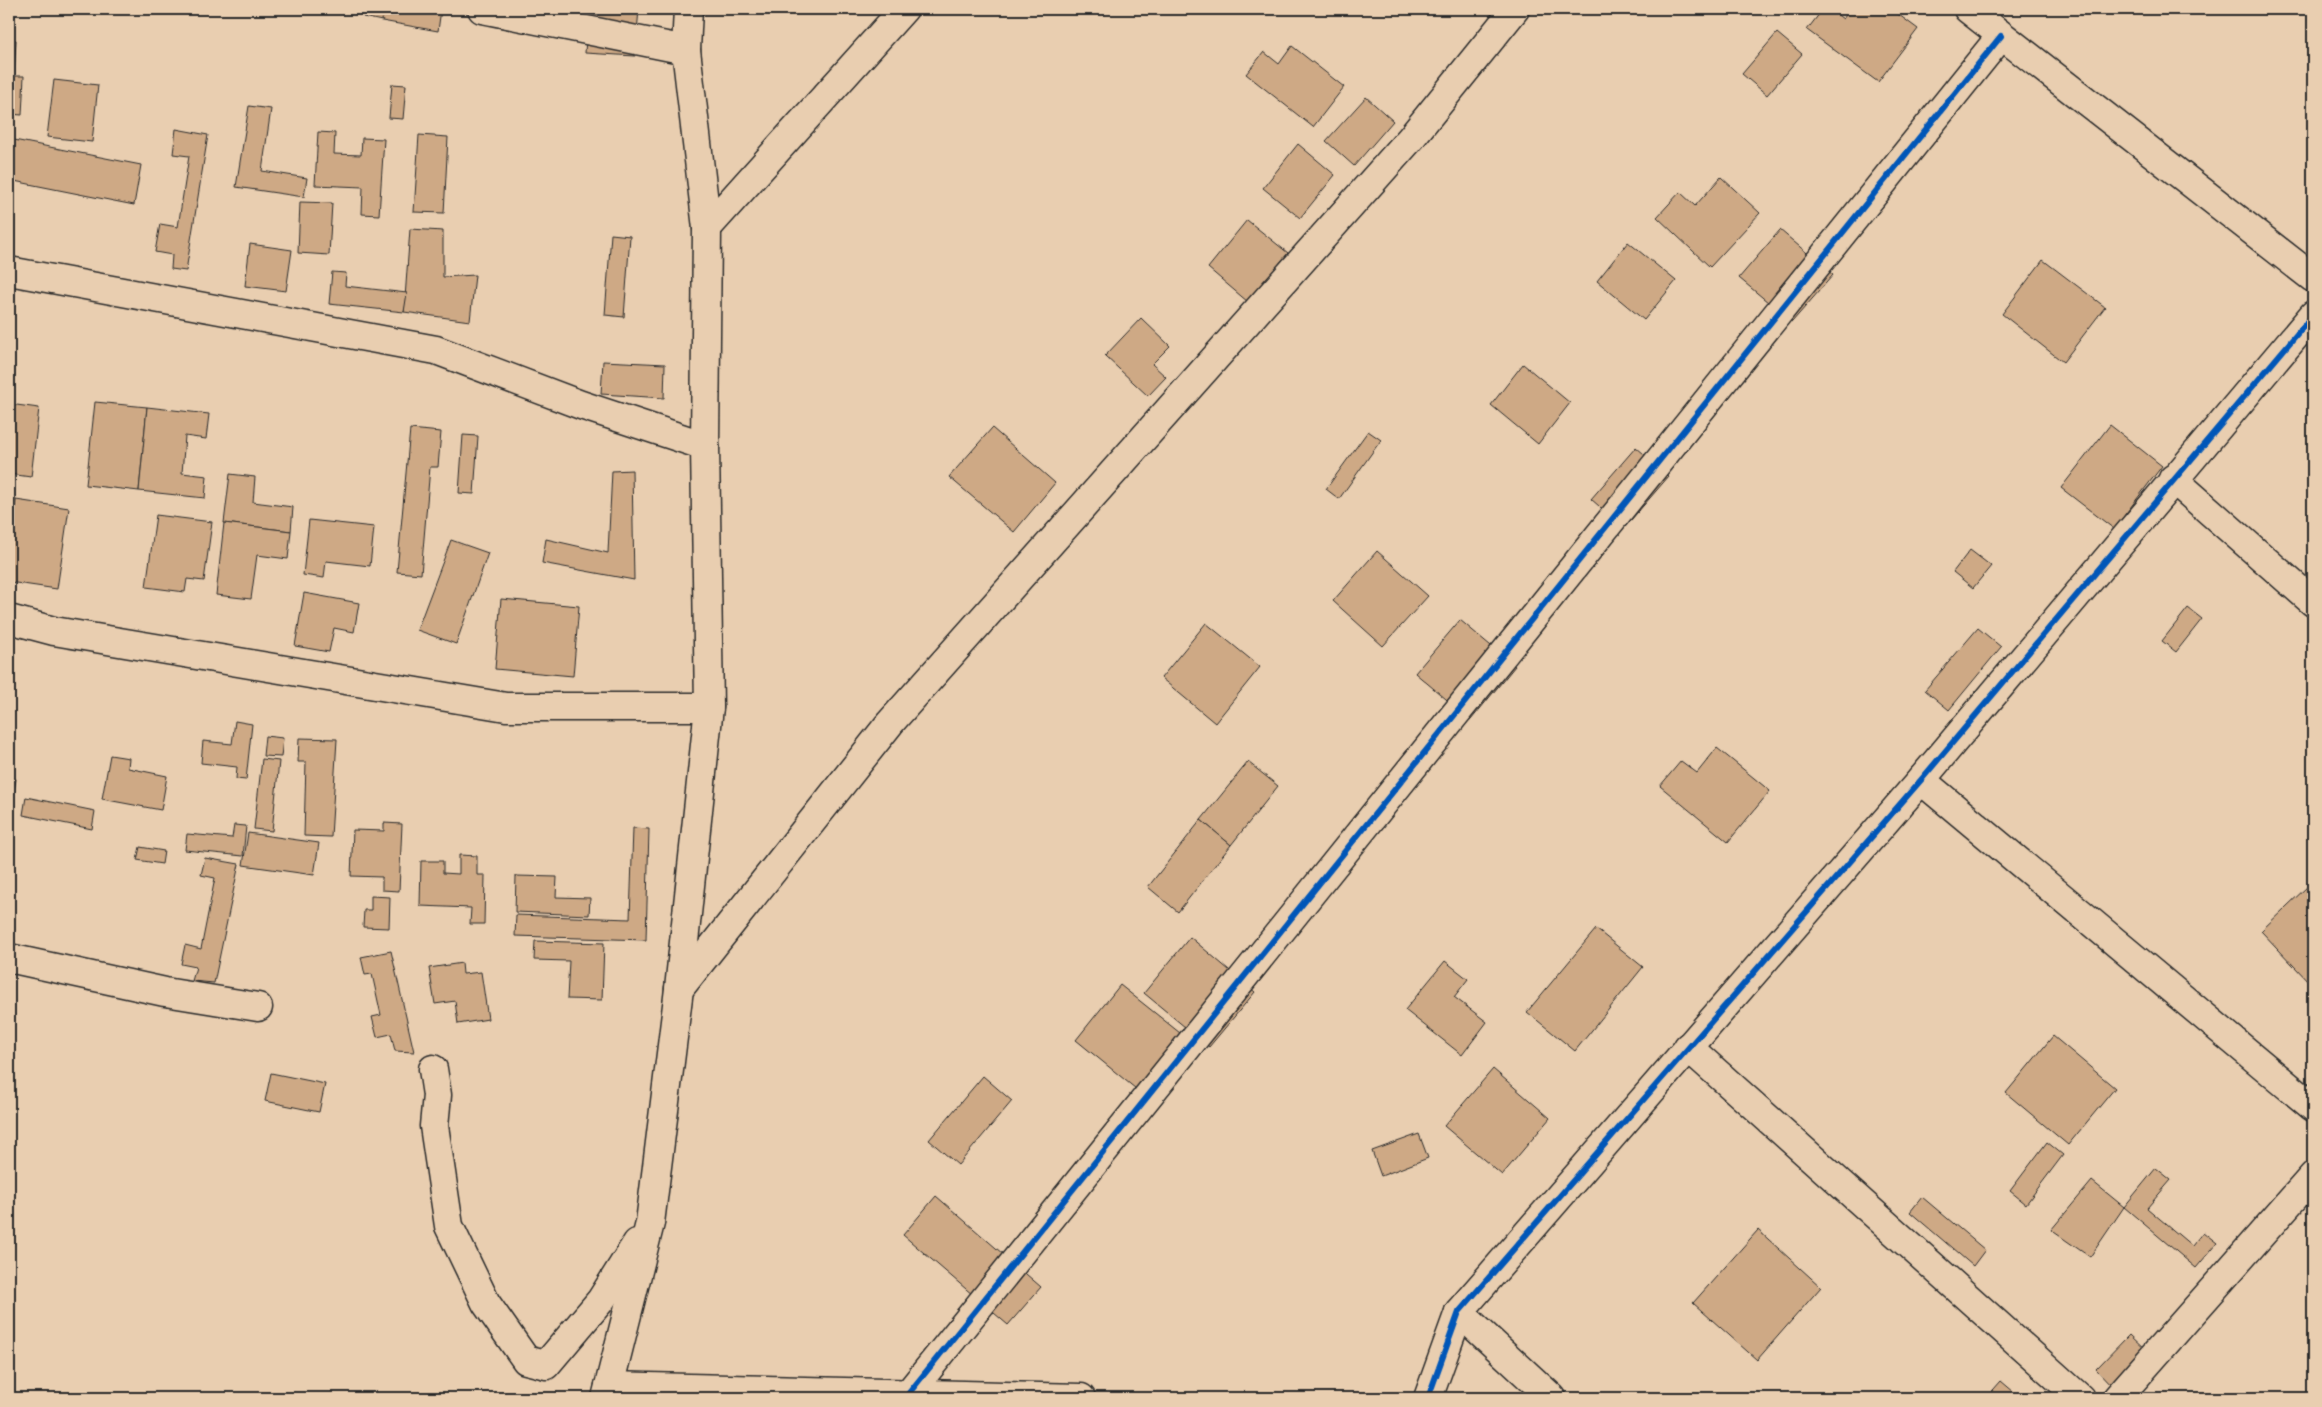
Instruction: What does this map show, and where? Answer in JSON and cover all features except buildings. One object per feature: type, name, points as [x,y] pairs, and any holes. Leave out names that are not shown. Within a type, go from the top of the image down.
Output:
[{"type":"street","points":[[482,9],[686,50]]},
{"type":"street","points":[[688,9],[686,50],[707,228],[705,446],[709,707],[679,990],[650,1222],[607,1392],[908,1393],[1081,1398]]},
{"type":"street","points":[[707,228],[904,9]]},
{"type":"street","points":[[679,990],[890,723],[1411,138],[1515,9]]},
{"type":"street","points":[[1968,9],[2313,278]]},
{"type":"street","points":[[908,1393],[2001,36]]},
{"type":"street","points":[[9,271],[436,350],[581,405],[705,446]]},
{"type":"street","points":[[1428,1398],[1459,1312],[1921,780],[2313,315]]},
{"type":"street","points":[[2173,479],[2313,602]]},
{"type":"street","points":[[9,619],[54,631],[506,707],[709,707]]},
{"type":"street","points":[[1921,780],[2313,1107]]},
{"type":"street","points":[[9,958],[165,992],[258,1007]]},
{"type":"street","points":[[1688,1047],[2080,1398]]},
{"type":"street","points":[[432,1069],[437,1095],[434,1126],[449,1226],[486,1303],[526,1360],[546,1365],[563,1347],[601,1300],[650,1222]]},
{"type":"street","points":[[2118,1398],[2313,1176]]},
{"type":"street","points":[[1459,1312],[1552,1398]]},
{"type":"cycle path","points":[[909,1393],[2001,36]]},
{"type":"cycle path","points":[[1428,1398],[1459,1312],[1921,780],[2313,315]]}]
